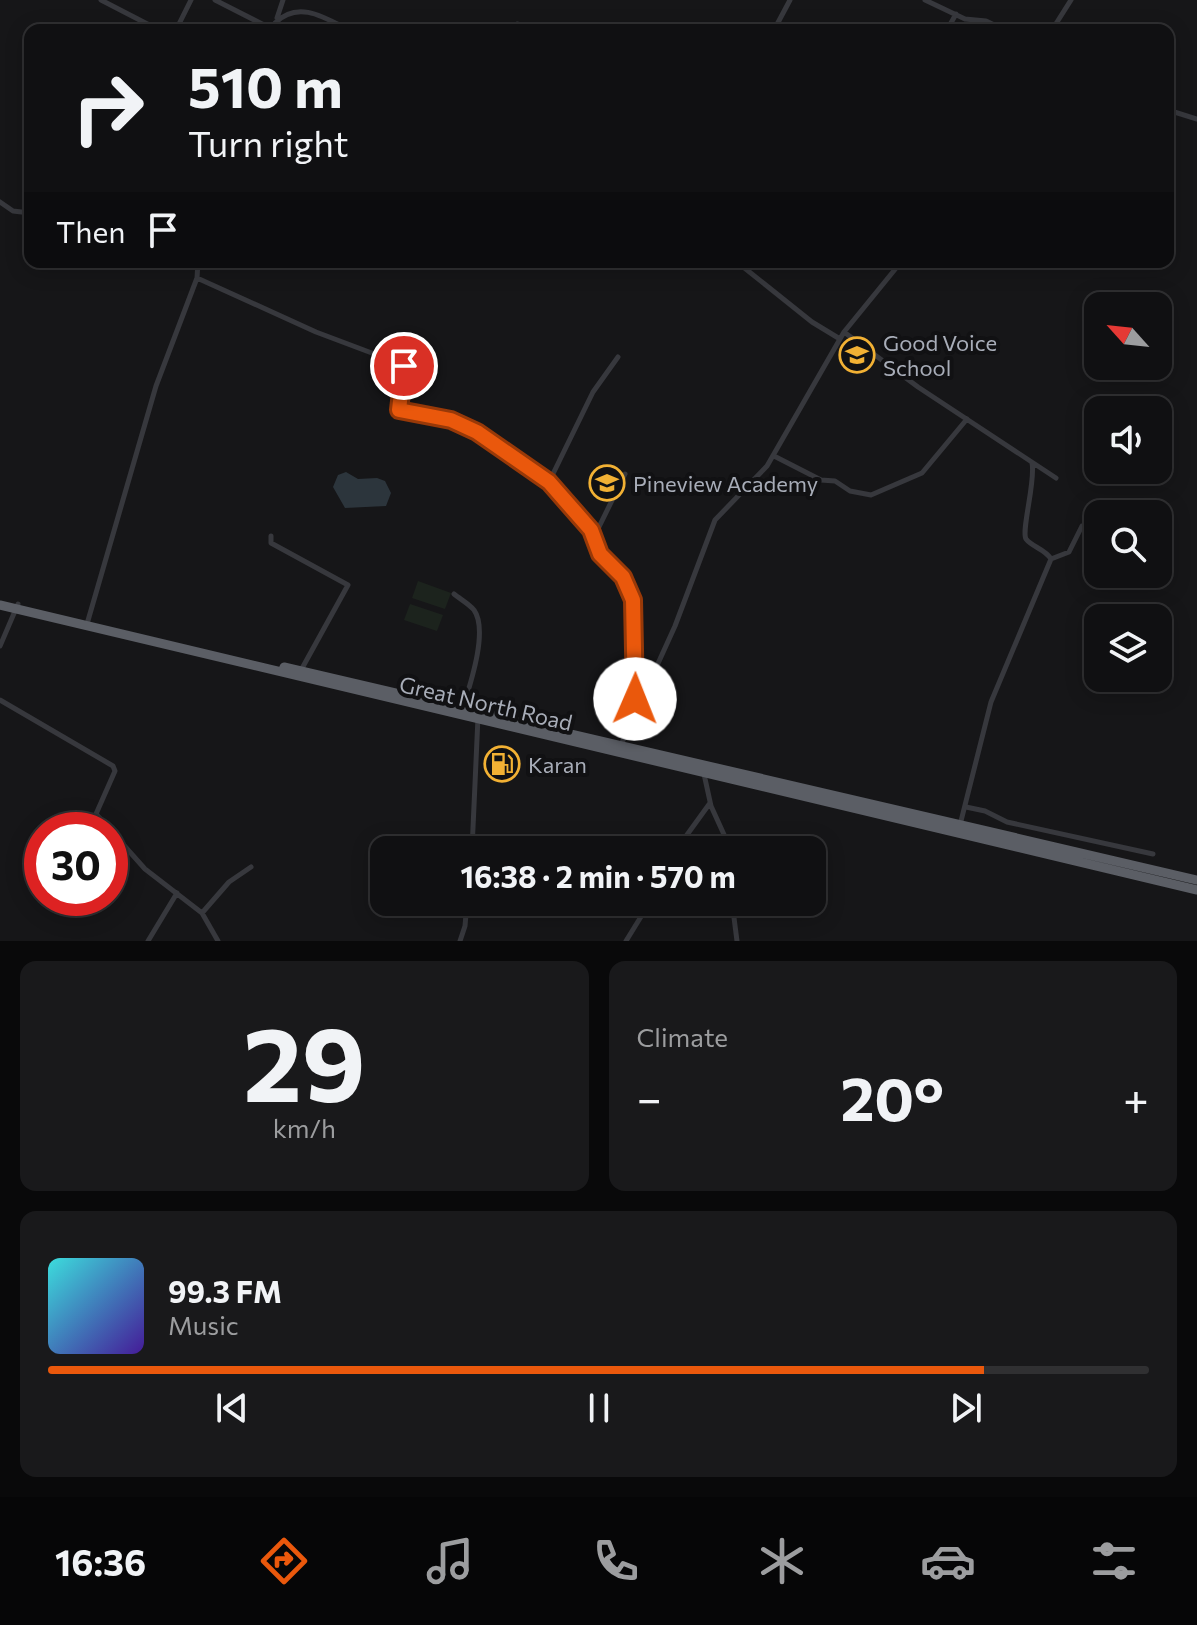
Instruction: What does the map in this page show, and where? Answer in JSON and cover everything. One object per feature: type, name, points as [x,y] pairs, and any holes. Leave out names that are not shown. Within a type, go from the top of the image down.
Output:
[{"type":"highway","name":"Great North Road","points":[[0,603],[704,770],[1197,880]]},
{"type":"highway","name":"Great North Road","points":[[959,829],[1197,890]]},
{"type":"street","points":[[101,0],[147,24]]},
{"type":"street","points":[[179,24],[191,0]]},
{"type":"street","points":[[215,0],[267,24]]},
{"type":"street","points":[[274,24],[283,0]]},
{"type":"street","points":[[777,24],[790,0]]},
{"type":"street","points":[[925,0],[987,24]]},
{"type":"street","points":[[1056,24],[1071,0]]},
{"type":"street","points":[[276,24],[290,11],[303,9],[336,24]]},
{"type":"street","points":[[950,24],[956,14]]},
{"type":"street","points":[[1174,112],[1197,119]]},
{"type":"street","points":[[0,202],[13,211],[24,212]]},
{"type":"street","points":[[87,623],[153,396],[197,278],[198,268]]},
{"type":"street","points":[[744,268],[812,322],[840,339]]},
{"type":"street","points":[[619,749],[635,708],[675,626],[715,520],[774,456],[844,332],[896,268]]},
{"type":"street","points":[[197,278],[294,322],[401,364],[405,371],[399,410],[451,420],[477,432],[549,482],[594,536],[600,554],[623,577],[633,600],[635,708]]},
{"type":"street","points":[[844,332],[1056,478]]},
{"type":"street","points":[[549,482],[593,392],[618,357]]},
{"type":"street","points":[[774,456],[821,480],[835,481],[850,491],[871,495],[922,473],[967,419]]},
{"type":"street","points":[[1032,463],[1034,487],[1024,530],[1026,539],[1051,559]]},
{"type":"street","points":[[594,536],[625,474]]},
{"type":"street","points":[[959,829],[991,702],[1051,559],[1069,552],[1084,527]]},
{"type":"street","points":[[271,536],[271,543],[348,585],[299,674]]},
{"type":"street","points":[[454,594],[473,610],[478,622],[478,648],[462,712]]},
{"type":"street","points":[[0,646],[16,606]]},
{"type":"street","points":[[0,700],[113,766],[115,771],[96,814],[145,869],[202,913],[218,941]]},
{"type":"street","points":[[473,836],[478,716]]},
{"type":"street","points":[[704,770],[710,803],[725,836]]},
{"type":"street","points":[[686,836],[710,803]]},
{"type":"street","points":[[966,807],[985,811],[1007,822],[1153,854]]},
{"type":"street","points":[[202,913],[229,882],[251,867]]},
{"type":"street","points":[[148,941],[177,893]]},
{"type":"street","points":[[460,941],[466,916]]},
{"type":"street","points":[[626,941],[641,916]]},
{"type":"street","points":[[734,916],[737,941]]},
{"type":"shaded area","points":[[346,472],[358,479],[377,478],[385,481],[391,493],[386,506],[345,508],[333,487],[338,475]]},
{"type":"shaded area","points":[[418,581],[451,593],[445,609],[412,598]]},
{"type":"shaded area","points":[[410,604],[443,615],[437,631],[404,620]]},
{"type":"place","name":"Good Voice School","points":[[857,355]]},
{"type":"place","name":"Pineview Academy","points":[[607,483]]},
{"type":"place","name":"Karan","points":[[502,764]]},
{"type":"route","points":[[404,366],[399,410],[451,420],[477,432],[549,482],[564,503],[591,530],[600,554],[623,577],[633,600],[635,699]]}]
